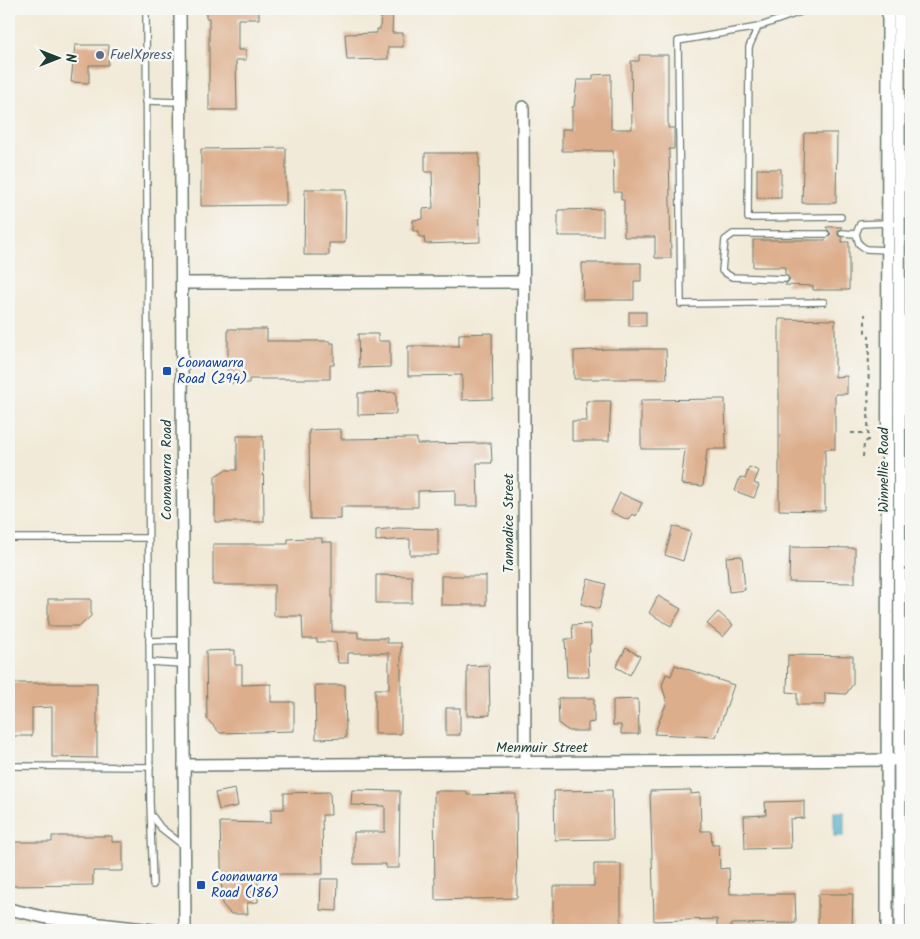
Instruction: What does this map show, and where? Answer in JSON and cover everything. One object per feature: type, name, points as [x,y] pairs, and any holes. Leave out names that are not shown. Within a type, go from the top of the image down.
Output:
[{"type":"street","name":"Coonawarra Road","points":[[180,9],[185,930]]},
{"type":"street","name":"Winnellie Road","points":[[887,930],[888,9]]},
{"type":"street","name":"Winnellie Road","points":[[899,9],[900,930]]},
{"type":"street","name":"Tannadice Street","points":[[523,107],[525,763]]},
{"type":"street","points":[[182,283],[523,282]]},
{"type":"street","name":"Menmuir Street","points":[[184,765],[900,760]]},
{"type":"street","points":[[9,909],[47,918],[153,930]]},
{"type":"lane","points":[[146,9],[148,538],[153,885]]},
{"type":"lane","points":[[810,9],[758,27],[678,41],[681,304],[824,302]]},
{"type":"lane","points":[[758,27],[749,47],[748,218],[841,216]]},
{"type":"lane","points":[[146,101],[181,102]]},
{"type":"lane","points":[[888,223],[860,224],[856,234],[859,244],[866,249],[888,250]]},
{"type":"lane","points":[[842,233],[856,234]]},
{"type":"lane","points":[[785,278],[732,277],[722,271],[725,240],[733,234],[826,234]]},
{"type":"lane","points":[[9,538],[148,538]]},
{"type":"lane","points":[[149,641],[183,640]]},
{"type":"lane","points":[[149,662],[183,664]]},
{"type":"lane","points":[[9,766],[150,767]]},
{"type":"lane","points":[[152,816],[161,828],[184,846]]},
{"type":"path","points":[[863,457],[864,443],[868,440],[869,336],[866,332],[865,314]]},
{"type":"path","points":[[851,433],[868,433]]},
{"type":"water","points":[[834,812],[844,812],[844,836],[834,836]]},
{"type":"building","points":[[206,9],[259,9],[259,19],[238,19],[238,50],[246,50],[246,60],[236,60],[237,110],[209,110],[209,18],[206,18]]},
{"type":"building","points":[[381,9],[393,9],[392,33],[403,33],[403,47],[388,47],[388,59],[347,60],[345,34],[377,33],[377,29],[380,29]]},
{"type":"building","points":[[75,45],[109,45],[108,65],[89,65],[89,83],[71,82]]},
{"type":"building","points":[[639,55],[668,55],[668,128],[674,128],[674,149],[669,149],[671,258],[655,258],[655,237],[624,237],[624,200],[621,200],[621,192],[614,192],[613,151],[562,151],[562,129],[572,129],[572,107],[574,107],[577,80],[593,80],[593,75],[611,74],[611,129],[632,129],[631,61],[639,61]]},
{"type":"building","points":[[804,133],[837,133],[836,203],[802,203]]},
{"type":"building","points":[[286,148],[286,205],[201,206],[201,149]]},
{"type":"building","points":[[425,153],[479,153],[480,242],[425,244],[424,237],[419,237],[419,231],[413,231],[413,220],[423,219],[423,209],[433,208],[432,172],[425,172]]},
{"type":"building","points":[[757,169],[781,169],[781,198],[757,198]]},
{"type":"building","points":[[305,189],[346,189],[345,243],[329,243],[329,255],[304,255]]},
{"type":"building","points":[[603,209],[603,236],[558,236],[558,210]]},
{"type":"building","points":[[826,227],[842,227],[838,231],[838,235],[842,238],[842,242],[849,242],[849,290],[813,290],[813,286],[785,285],[790,279],[785,274],[785,267],[753,267],[753,240],[825,240],[831,234]]},
{"type":"building","points":[[582,263],[641,263],[641,281],[634,281],[634,300],[583,300]]},
{"type":"building","points":[[629,312],[646,312],[646,326],[629,326]]},
{"type":"building","points":[[779,319],[835,320],[835,377],[847,376],[847,394],[835,394],[835,449],[825,449],[825,511],[779,510]]},
{"type":"building","points":[[228,329],[267,329],[267,341],[330,341],[330,343],[334,343],[334,365],[330,365],[330,379],[249,379],[249,383],[228,383]]},
{"type":"building","points":[[492,333],[493,399],[462,400],[462,375],[408,376],[408,346],[459,346],[459,334]]},
{"type":"building","points":[[358,334],[378,334],[378,341],[390,341],[390,367],[359,368]]},
{"type":"building","points":[[666,349],[667,379],[574,379],[574,351]]},
{"type":"building","points":[[396,392],[396,414],[358,415],[358,393]]},
{"type":"building","points":[[725,399],[726,449],[707,449],[703,486],[681,484],[685,449],[641,449],[641,400]]},
{"type":"building","points":[[586,401],[611,401],[609,441],[572,441],[572,421],[587,421]]},
{"type":"building","points":[[341,429],[341,439],[417,438],[417,444],[491,443],[492,463],[477,463],[478,506],[455,506],[455,490],[418,491],[418,507],[341,507],[341,519],[310,519],[309,430]]},
{"type":"building","points":[[237,436],[263,436],[264,522],[215,522],[215,476],[225,470],[237,470]]},
{"type":"building","points":[[749,467],[759,471],[754,483],[759,485],[754,498],[735,491],[740,477],[745,479]]},
{"type":"building","points":[[620,493],[642,503],[636,516],[632,514],[628,520],[611,512]]},
{"type":"building","points":[[673,526],[691,532],[683,561],[665,555]]},
{"type":"building","points":[[398,528],[438,529],[438,555],[410,555],[410,539],[376,541],[376,530]]},
{"type":"building","points":[[322,538],[322,542],[332,542],[332,632],[358,632],[358,638],[387,638],[387,643],[401,643],[401,734],[375,734],[375,689],[389,689],[389,653],[348,653],[348,663],[338,663],[336,642],[317,642],[317,639],[303,639],[302,616],[274,616],[274,585],[213,585],[213,544],[288,544],[288,539]]},
{"type":"building","points":[[790,547],[855,548],[855,583],[789,582]]},
{"type":"building","points":[[742,556],[745,590],[729,592],[726,557]]},
{"type":"building","points":[[376,575],[412,576],[412,603],[376,603]]},
{"type":"building","points":[[441,576],[486,576],[486,605],[441,605]]},
{"type":"building","points":[[588,579],[606,584],[599,609],[581,604]]},
{"type":"building","points":[[658,596],[681,609],[671,626],[649,613]]},
{"type":"building","points":[[48,599],[91,599],[91,616],[80,626],[48,626]]},
{"type":"building","points":[[718,612],[733,625],[723,637],[707,624]]},
{"type":"building","points":[[590,624],[589,677],[567,677],[565,639],[573,639],[572,625]]},
{"type":"building","points":[[626,648],[640,656],[630,675],[616,667]]},
{"type":"building","points":[[235,650],[235,665],[242,665],[242,685],[271,684],[271,702],[294,702],[294,731],[220,733],[207,719],[206,651]]},
{"type":"building","points":[[788,655],[853,656],[853,684],[846,694],[825,693],[825,705],[797,705],[797,693],[787,692]]},
{"type":"building","points":[[489,665],[490,715],[467,716],[467,666]]},
{"type":"building","points":[[675,665],[734,685],[716,737],[654,734],[667,702],[662,686],[666,674],[671,676]]},
{"type":"building","points":[[9,683],[97,683],[97,758],[52,757],[52,707],[32,708],[32,736],[9,736]]},
{"type":"building","points":[[315,685],[345,685],[346,738],[316,739]]},
{"type":"building","points":[[558,698],[594,698],[594,722],[588,723],[588,731],[569,731],[559,724]]},
{"type":"building","points":[[638,699],[639,734],[621,734],[621,725],[613,725],[613,700]]},
{"type":"building","points":[[446,708],[460,708],[460,735],[446,735]]},
{"type":"building","points":[[235,789],[238,806],[219,810],[215,793]]},
{"type":"building","points":[[352,790],[400,791],[399,868],[386,868],[386,864],[354,864],[354,832],[385,832],[385,806],[351,805]]},
{"type":"building","points":[[612,790],[613,839],[555,840],[554,791]]},
{"type":"building","points":[[691,790],[691,794],[700,793],[701,831],[711,831],[712,845],[719,845],[720,869],[729,868],[730,894],[795,894],[796,923],[731,924],[731,929],[717,929],[717,919],[654,921],[650,791]]},
{"type":"building","points":[[434,791],[467,791],[467,795],[516,794],[517,898],[435,900]]},
{"type":"building","points":[[330,792],[331,815],[322,815],[323,874],[258,874],[258,902],[247,903],[248,914],[231,914],[222,904],[220,822],[271,823],[271,809],[284,809],[284,793]]},
{"type":"building","points":[[804,801],[804,818],[790,819],[791,848],[745,849],[744,816],[766,815],[765,802]]},
{"type":"building","points":[[52,836],[112,836],[112,842],[123,842],[123,871],[93,871],[93,885],[9,886],[9,842],[52,842]]},
{"type":"building","points":[[594,864],[621,864],[621,926],[553,926],[553,886],[594,886]]},
{"type":"building","points":[[321,879],[338,879],[337,911],[320,910]]},
{"type":"building","points":[[818,894],[853,894],[852,930],[818,930]]},
{"type":"place","name":"FuelXpress","points":[[100,55]]},
{"type":"place","name":"Coonawarra Road (294)","points":[[167,371]]},
{"type":"place","name":"Coonawarra Road (186)","points":[[201,885]]}]
